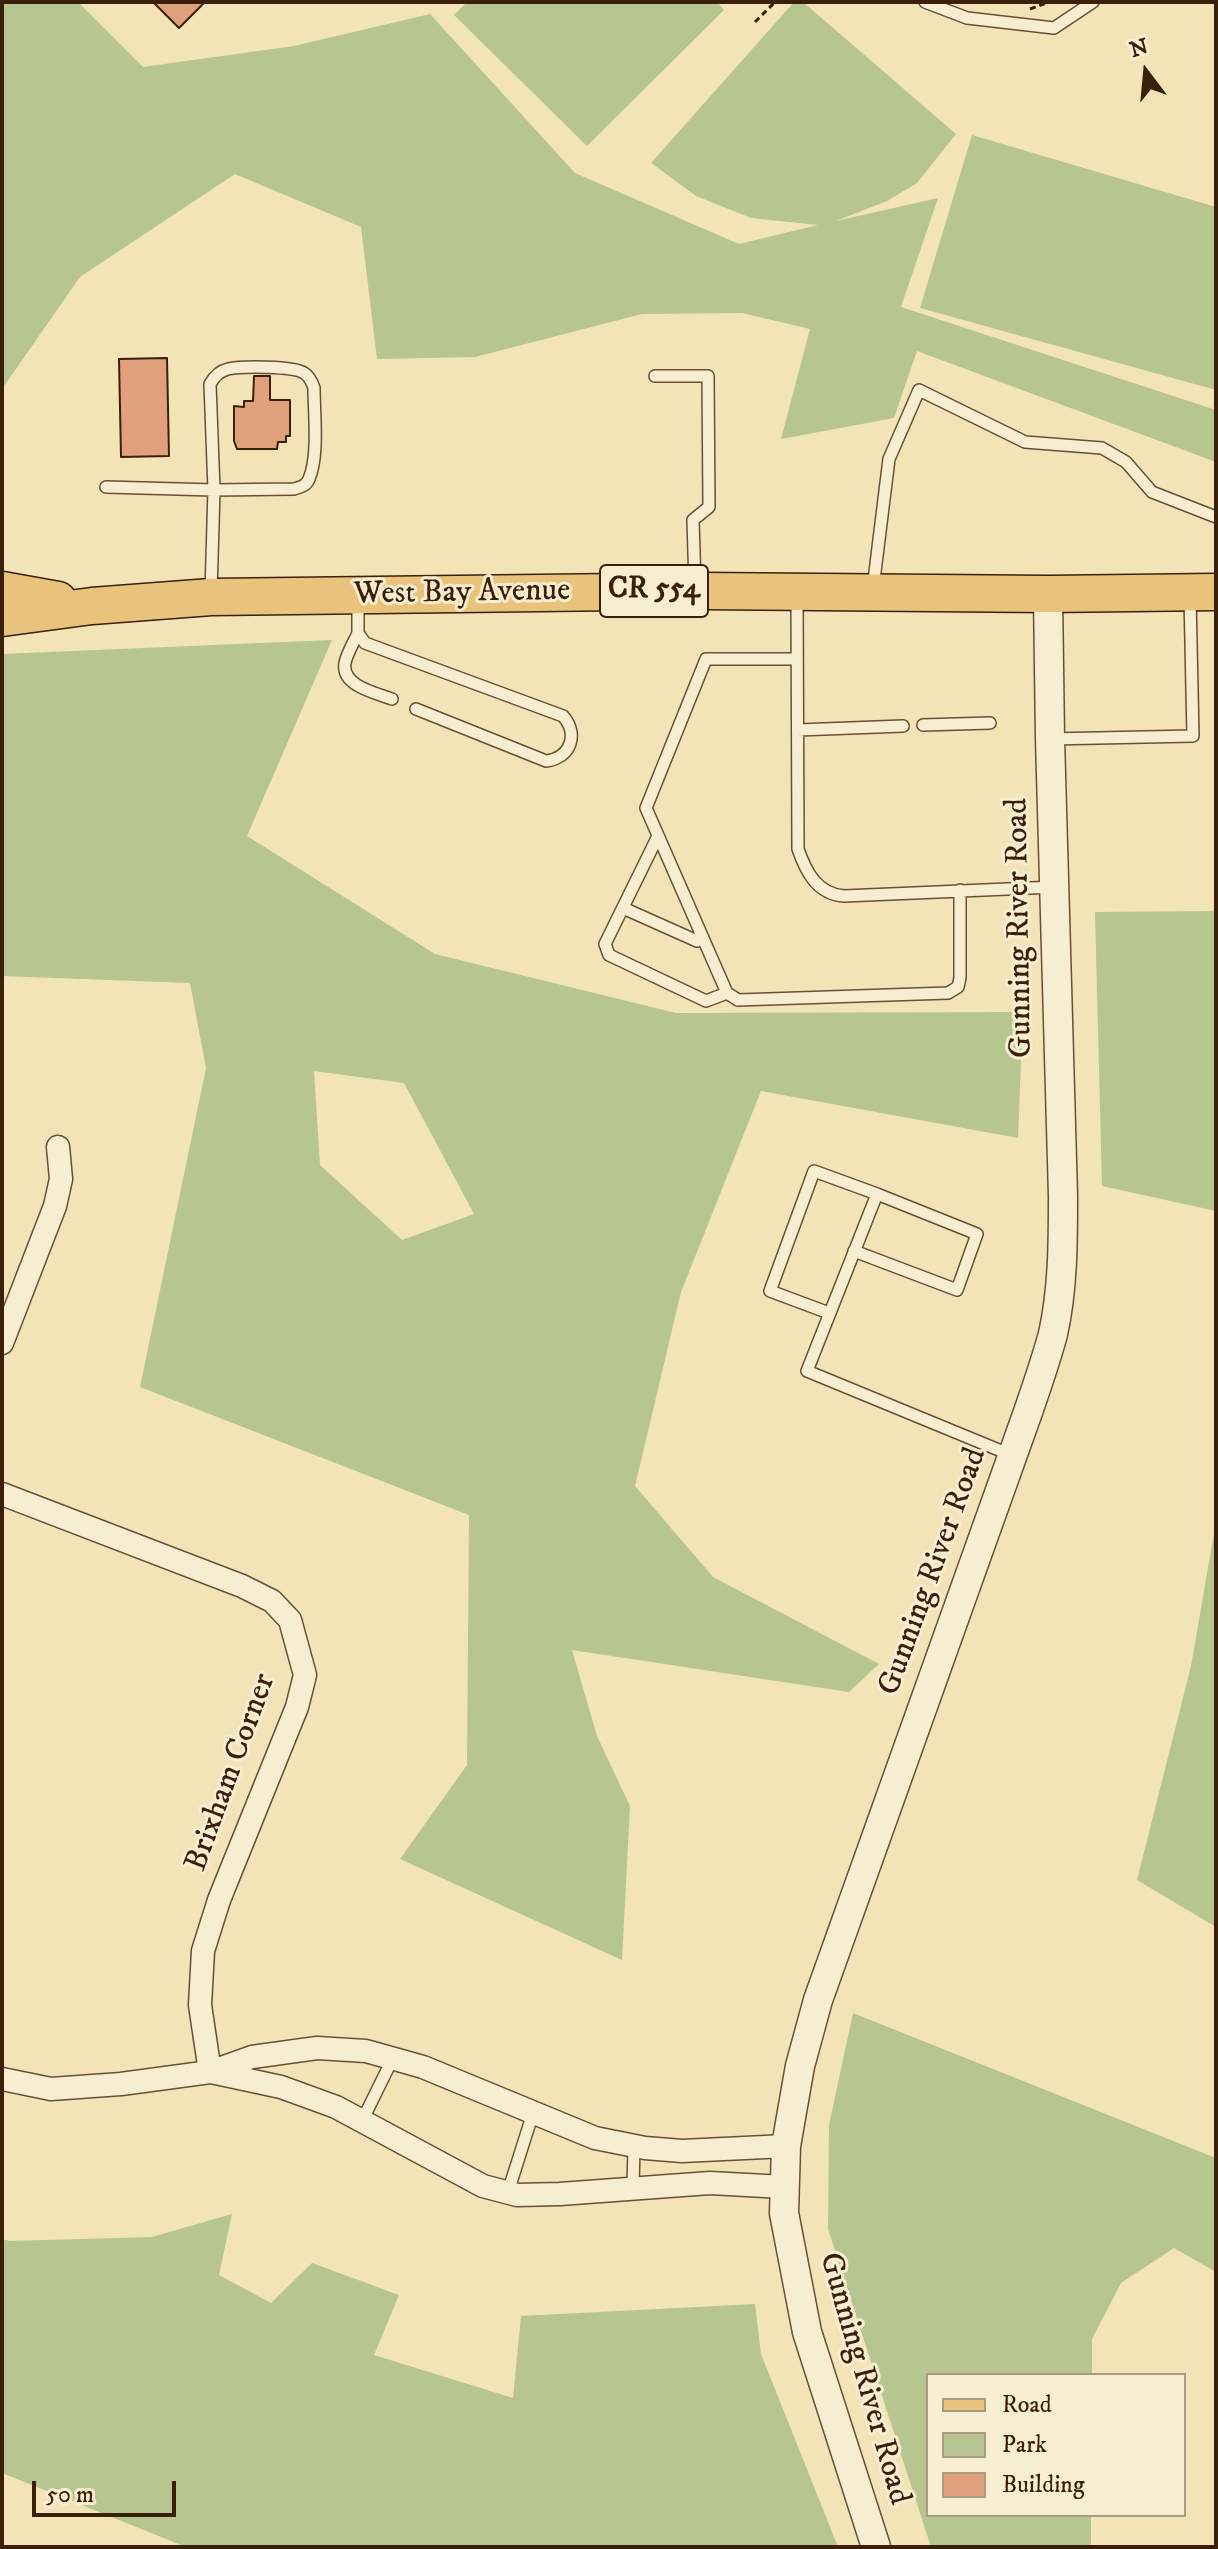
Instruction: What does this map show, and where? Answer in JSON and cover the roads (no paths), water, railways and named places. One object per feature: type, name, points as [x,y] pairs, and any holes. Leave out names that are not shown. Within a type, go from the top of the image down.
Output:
[{"type":"main road","name":"West Bay Avenue","points":[[2,590],[92,606]]},
{"type":"main road","name":"West Bay Avenue","points":[[2,618],[92,606],[211,597],[695,591],[1203,592]]},
{"type":"street","name":"Gunning River Road","points":[[876,2547],[807,2332],[784,2213],[786,2146],[800,2066],[818,2000],[1053,1333],[1063,1261],[1048,594]]},
{"type":"street","points":[[2,1343],[55,1206],[61,1179],[58,1147]]},
{"type":"street","name":"Brixham Corner","points":[[2,1494],[242,1586],[272,1601],[290,1620],[305,1675],[297,1707],[219,1900],[203,1951],[200,2005],[210,2072]]},
{"type":"street","points":[[2,2079],[51,2089],[121,2084],[210,2072],[252,2057],[317,2048],[366,2051],[423,2067],[595,2138],[682,2151],[786,2146]]},
{"type":"street","points":[[210,2072],[281,2087],[336,2107],[483,2186],[517,2195],[710,2183],[784,2187]]},
{"type":"lane","points":[[925,2],[993,22],[1054,28],[1093,2]]},
{"type":"lane","points":[[106,487],[214,490],[294,489],[305,486],[314,460],[314,388],[303,371],[228,369],[216,374],[210,384],[214,490],[211,597]]},
{"type":"lane","points":[[655,376],[708,376],[709,507],[693,520],[695,591]]},
{"type":"lane","points":[[873,592],[889,459],[919,390],[1025,442],[1102,448],[1126,462],[1152,492],[1216,517]]},
{"type":"lane","points":[[797,592],[798,849],[805,869],[815,883],[831,895],[844,896],[1055,887]]},
{"type":"lane","points":[[1050,739],[1193,736],[1203,592]]},
{"type":"lane","points":[[358,595],[358,633],[345,663],[346,673],[353,683],[392,699]]},
{"type":"lane","points":[[358,633],[365,643],[374,647],[563,716],[571,724],[573,735],[566,753],[557,760],[546,761],[416,709]]},
{"type":"lane","points":[[797,659],[706,659],[646,808],[727,993],[738,1000],[948,993],[958,987],[960,978],[960,890]]},
{"type":"lane","points":[[923,725],[990,723]]},
{"type":"lane","points":[[798,730],[903,726]]},
{"type":"lane","points":[[658,836],[605,944],[609,955],[706,1001],[727,993]]},
{"type":"lane","points":[[623,908],[697,941],[703,938]]},
{"type":"lane","points":[[829,1313],[770,1291],[814,1171],[977,1234],[957,1290],[854,1251]]},
{"type":"lane","points":[[877,1194],[807,1371],[1012,1455]]},
{"type":"lane","points":[[362,2121],[393,2058]]},
{"type":"lane","points":[[508,2192],[533,2113]]},
{"type":"lane","points":[[633,2188],[634,2146]]}]
